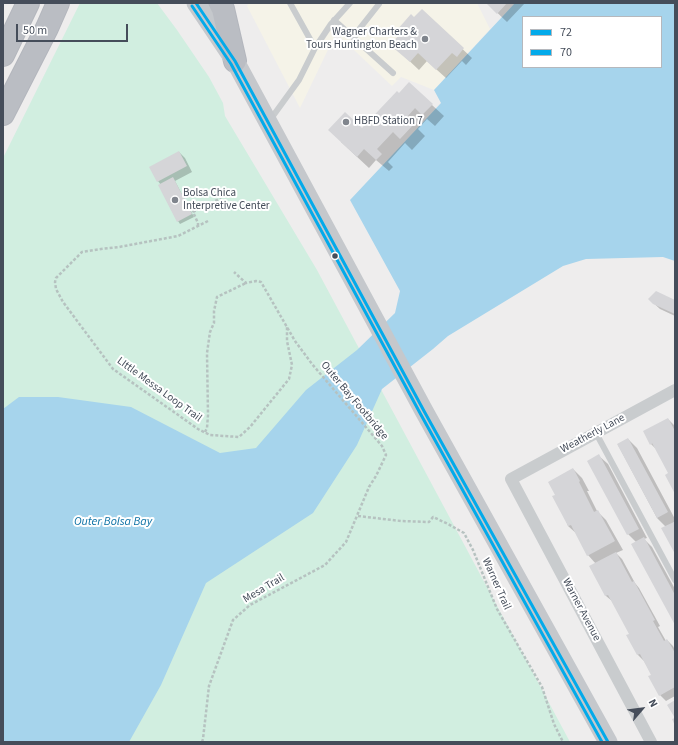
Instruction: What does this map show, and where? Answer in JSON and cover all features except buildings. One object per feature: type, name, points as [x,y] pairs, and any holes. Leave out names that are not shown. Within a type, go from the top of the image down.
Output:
[{"type":"highway","points":[[3,55],[28,3]]},
{"type":"highway","points":[[3,114],[47,28],[58,3]]},
{"type":"highway","points":[[220,3],[235,61]]},
{"type":"main road","points":[[196,3],[235,61],[424,411],[608,742]]},
{"type":"street","name":"Weatherly Lane","points":[[511,478],[675,390]]},
{"type":"street","name":"Warner Avenue","points":[[511,478],[651,742]]},
{"type":"lane","points":[[290,3],[315,48]]},
{"type":"lane","points":[[269,122],[299,80],[315,48],[334,20],[350,3]]},
{"type":"lane","points":[[353,37],[379,4],[378,3]]},
{"type":"lane","points":[[334,20],[393,73]]},
{"type":"lane","points":[[596,433],[675,580]]},
{"type":"path","points":[[198,226],[193,212],[221,198]]},
{"type":"path","name":"LIttle Messa Loop Trail","points":[[208,221],[178,236],[82,252],[56,278],[56,289],[63,302],[113,369],[198,429],[210,435],[239,436],[250,427],[289,379],[292,365],[287,341],[287,327]]},
{"type":"path","points":[[234,272],[246,283]]},
{"type":"path","name":"Outer Bay Footbridge","points":[[246,283],[256,280],[261,282],[295,340],[312,364],[382,446],[386,455],[376,476]]},
{"type":"path","name":"LIttle Messa Loop Trail","points":[[205,432],[207,428],[208,415],[207,353],[210,332],[214,323],[214,311],[217,297],[246,283]]},
{"type":"path","name":"Mesa Trail","points":[[202,742],[204,738],[209,686],[233,620],[250,605],[325,565],[346,542],[369,487],[376,476]]},
{"type":"path","name":"Warner Trail","points":[[358,516],[401,521],[429,522],[433,518],[464,533],[473,550],[497,610],[542,687],[554,724],[563,742]]},
{"type":"shaded area","points":[[249,3],[477,3],[490,29],[434,90],[401,77],[392,86],[336,33],[300,108],[247,6]]},
{"type":"green space","points":[[80,3],[157,3],[209,77],[223,103],[225,116],[317,270],[570,742],[3,742],[3,158]]},
{"type":"water","name":"Outer Bolsa Bay","points":[[515,3],[675,3],[675,261],[663,257],[586,259],[563,266],[448,336],[382,389],[357,445],[313,513],[206,583],[161,685],[129,742],[3,742],[3,409],[19,397],[58,397],[131,407],[220,453],[256,448],[306,390],[357,350],[395,313],[400,291],[350,200],[441,103],[434,90]]},
{"type":"transit line","name":"72","points":[[196,3],[235,61],[424,411],[608,742]]},
{"type":"transit line","name":"70","points":[[192,6],[231,64],[420,413],[602,742]]},
{"type":"place","name":"Wagner Charters & Tours Huntington Beach","points":[[425,39]]},
{"type":"place","name":"HBFD Station 7","points":[[346,122]]},
{"type":"place","name":"Bolsa Chica Interpretive Center","points":[[175,200]]}]
